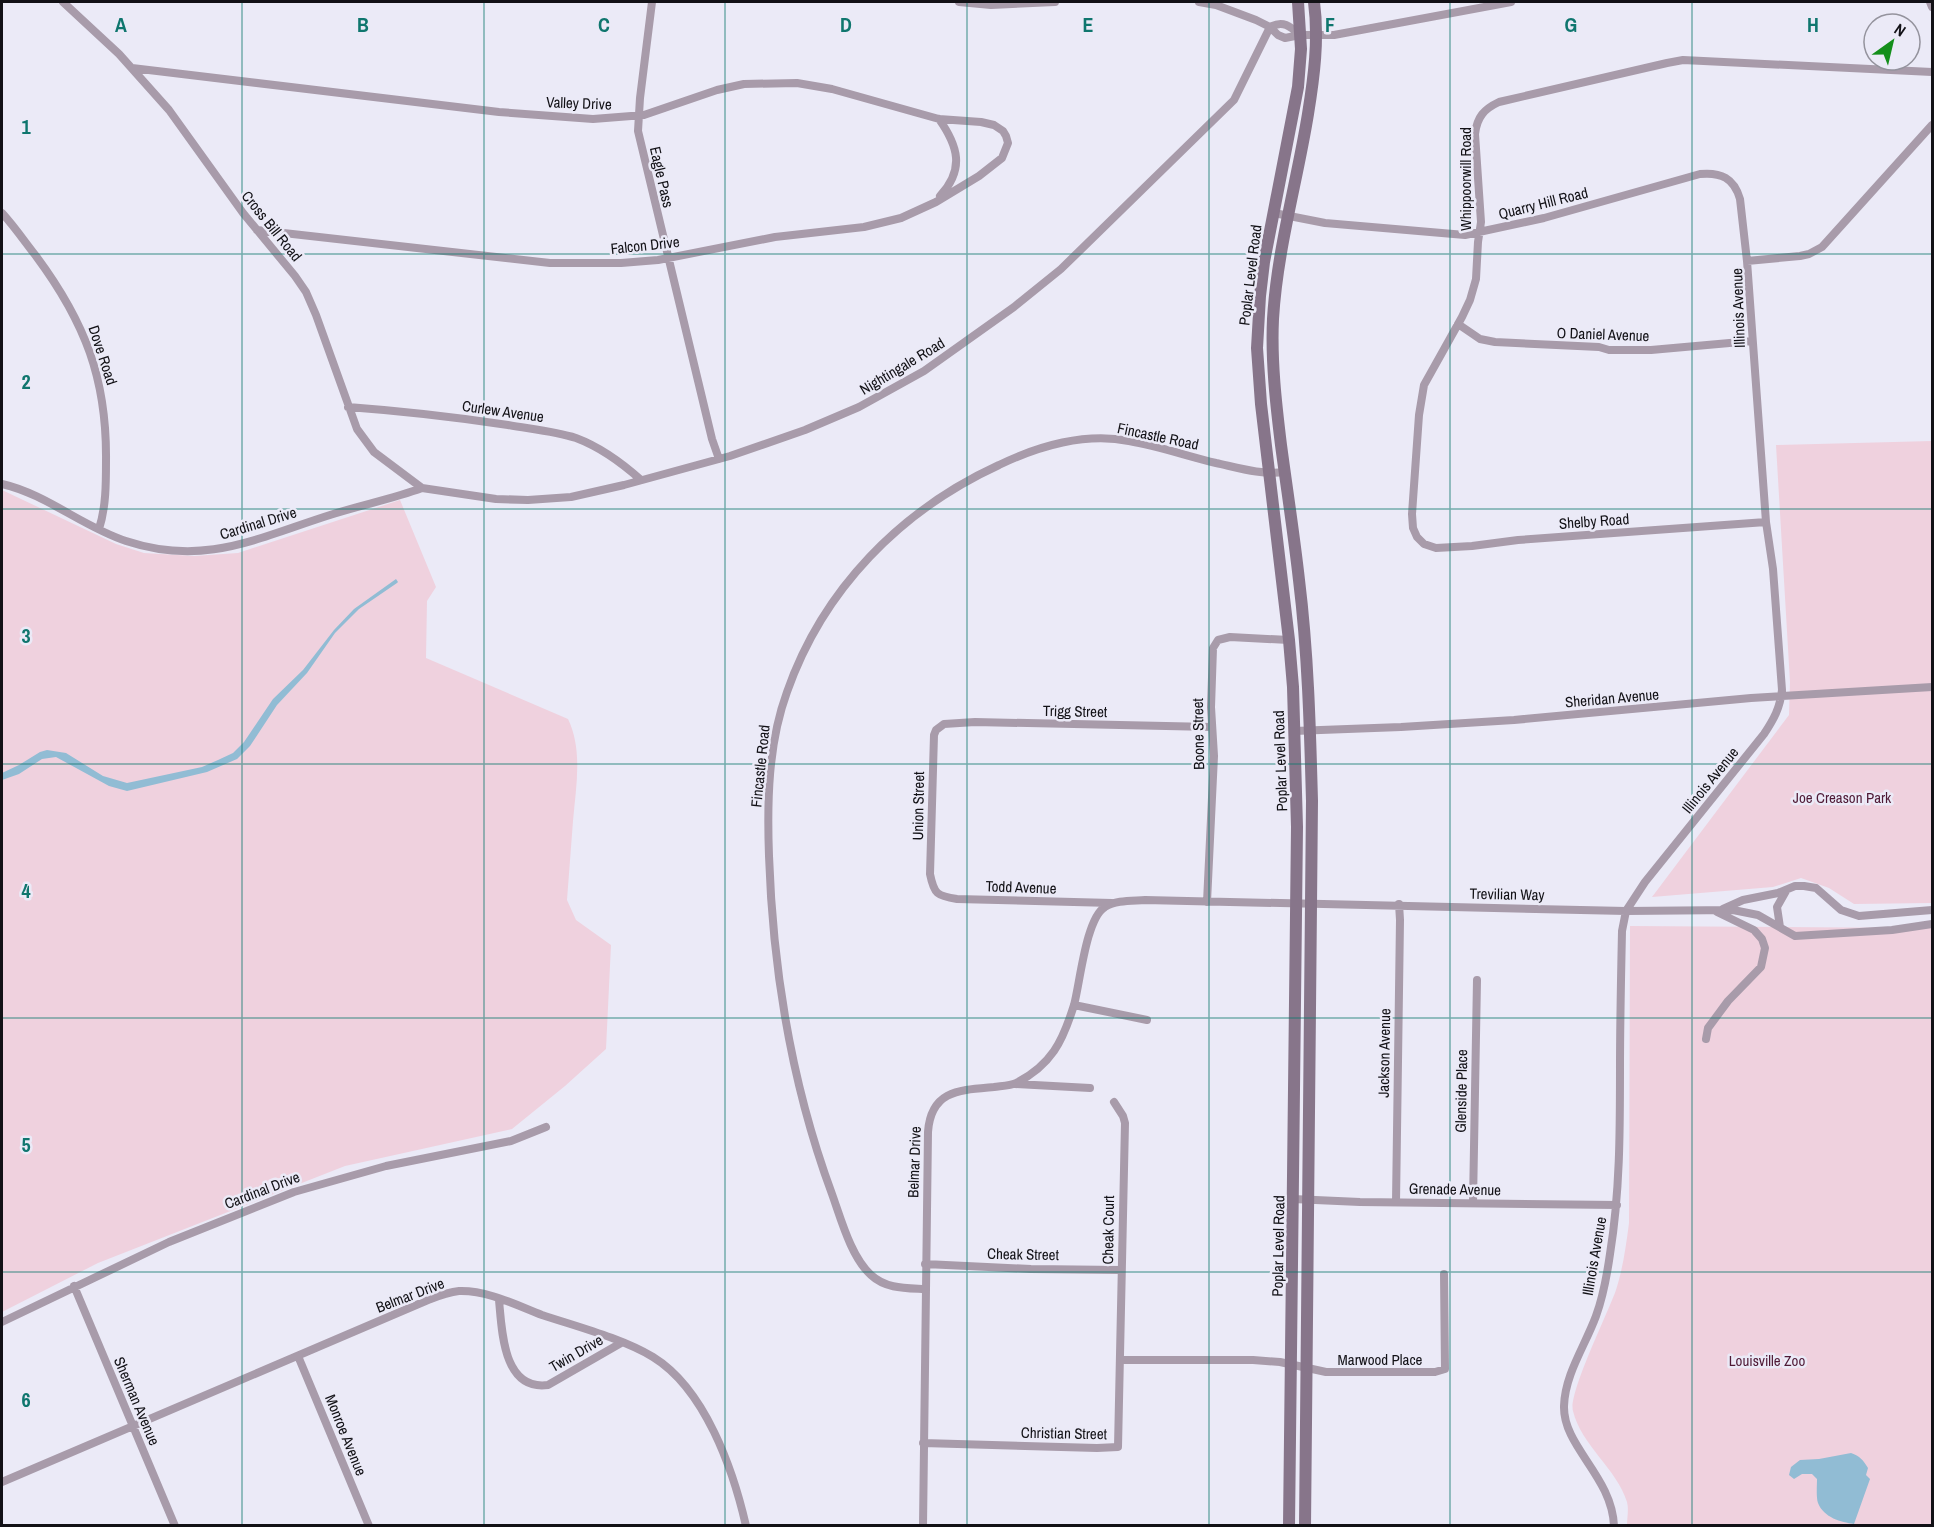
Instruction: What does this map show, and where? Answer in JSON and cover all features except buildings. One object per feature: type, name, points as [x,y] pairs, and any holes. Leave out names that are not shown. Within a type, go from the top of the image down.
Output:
[{"type":"main road","name":"Poplar Level Road","points":[[1290,1526],[1297,827],[1286,598],[1259,379],[1258,324],[1264,262],[1298,87],[1300,34],[1298,2]]},
{"type":"main road","name":"Poplar Level Road","points":[[1305,1526],[1312,801],[1303,616],[1272,354],[1276,288],[1313,83],[1314,2]]},
{"type":"street","name":"Cross Bill Road","points":[[63,2],[119,54],[169,111],[257,230],[296,276],[306,292],[357,429],[374,452],[422,488]]},
{"type":"street","name":"Eagle Pass","points":[[652,2],[638,131],[712,439],[719,459]]},
{"type":"street","points":[[959,2],[991,5],[1055,2]]},
{"type":"street","points":[[1200,2],[1215,3],[1270,27],[1277,23],[1288,25],[1300,34],[1315,36],[1511,2]]},
{"type":"street","points":[[1930,2],[1932,7]]},
{"type":"street","name":"Nightingale Road","points":[[422,488],[496,499],[528,500],[571,497],[719,459],[805,430],[859,407],[924,371],[1014,308],[1061,269],[1234,100],[1270,27]]},
{"type":"street","name":"Whippoorwill Road","points":[[1424,544],[1417,537],[1412,522],[1420,398],[1430,371],[1470,300],[1476,279],[1481,222],[1476,127],[1485,110],[1499,102],[1683,60],[1932,72]]},
{"type":"street","name":"Valley Drive","points":[[132,68],[558,117],[593,119],[653,112],[723,88],[744,84],[768,82],[819,86],[939,119],[994,125],[1003,131],[1008,143]]},
{"type":"street","points":[[936,202],[950,186],[956,167],[956,152],[951,136],[939,119]]},
{"type":"street","name":"Illinois Avenue","points":[[1614,1526],[1608,1494],[1569,1431],[1564,1417],[1564,1407],[1570,1374],[1599,1305],[1609,1261],[1617,1205],[1620,1142],[1622,932],[1626,910],[1645,882],[1764,734],[1776,715],[1781,697],[1773,569],[1766,522],[1747,261],[1800,256],[1822,247],[1932,125]]},
{"type":"street","name":"Falcon Drive","points":[[257,230],[550,263],[621,263],[669,258],[765,238],[864,227],[901,218],[936,202],[979,176],[998,162],[1006,152],[1008,143]]},
{"type":"street","name":"Quarry Hill Road","points":[[1274,213],[1325,223],[1465,235],[1544,218],[1688,177],[1711,173],[1728,178],[1738,191],[1747,261]]},
{"type":"street","name":"Dove Road","points":[[2,213],[57,285],[83,333],[93,358],[104,412],[106,451],[105,503],[99,529]]},
{"type":"street","name":"O Daniel Avenue","points":[[1458,324],[1480,339],[1495,342],[1599,346],[1609,350],[1651,350],[1752,341]]},
{"type":"street","name":"Curlew Avenue","points":[[348,406],[554,432],[590,445],[625,465],[641,480]]},
{"type":"street","name":"Fincastle Road","points":[[925,1289],[884,1284],[872,1276],[864,1266],[846,1232],[826,1176],[812,1134],[792,1058],[776,957],[768,820],[776,730],[786,694],[801,657],[820,621],[838,594],[874,551],[896,530],[950,491],[1016,457],[1048,446],[1100,438],[1126,440],[1269,474],[1285,472]]},
{"type":"street","name":"Cardinal Drive","points":[[2,484],[30,494],[118,539],[151,548],[189,552],[216,550],[242,544],[341,511],[422,488]]},
{"type":"street","name":"Shelby Road","points":[[1424,544],[1437,548],[1472,546],[1518,540],[1766,522]]},
{"type":"street","name":"Boone Street","points":[[1207,902],[1214,756],[1212,652],[1214,644],[1230,636],[1289,640]]},
{"type":"street","name":"Sheridan Avenue","points":[[1294,731],[1514,720],[1781,697],[1932,687]]},
{"type":"street","name":"Trigg Street","points":[[939,726],[951,723],[975,723],[1212,727]]},
{"type":"street","name":"Union Street","points":[[933,888],[930,874],[932,756],[934,735],[939,726]]},
{"type":"street","name":"Trevilian Way","points":[[1717,911],[1743,900],[1786,891],[1795,886],[1816,888],[1841,910],[1859,916],[1932,910]]},
{"type":"street","name":"Todd Avenue","points":[[933,888],[939,896],[957,899],[1112,903]]},
{"type":"street","points":[[1780,927],[1777,907],[1786,891]]},
{"type":"street","points":[[1015,1084],[1034,1071],[1054,1052],[1061,1039],[1074,1005],[1086,945],[1102,909],[1112,903],[1145,900],[1297,903]]},
{"type":"street","name":"Trevilian Way","points":[[1297,903],[1746,911],[1758,915],[1795,936],[1902,929],[1932,924]]},
{"type":"street","name":"Jackson Avenue","points":[[1396,1202],[1399,904]]},
{"type":"street","points":[[1706,1039],[1708,1028],[1728,1001],[1761,967],[1765,948],[1762,939],[1754,930],[1717,911]]},
{"type":"street","name":"Glenside Place","points":[[1473,1203],[1477,980]]},
{"type":"street","points":[[1074,1005],[1147,1020]]},
{"type":"street","name":"Belmar Drive","points":[[923,1526],[925,1264],[928,1132],[932,1112],[944,1097],[953,1092],[968,1089],[1015,1084],[1090,1088]]},
{"type":"street","name":"Cheak Court","points":[[1114,1102],[1125,1123],[1120,1360]]},
{"type":"street","name":"Cardinal Drive","points":[[2,1322],[169,1242],[294,1192],[386,1166],[511,1141],[546,1127]]},
{"type":"street","name":"Grenade Avenue","points":[[1293,1199],[1617,1205]]},
{"type":"street","name":"Cheak Street","points":[[925,1264],[1121,1270]]},
{"type":"street","name":"Marwood Place","points":[[1291,1366],[1326,1372],[1435,1372],[1445,1370],[1444,1274]]},
{"type":"street","name":"Sherman Avenue","points":[[74,1286],[175,1526]]},
{"type":"street","name":"Belmar Drive","points":[[2,1482],[448,1293],[473,1292],[621,1343],[655,1358],[675,1375],[688,1389],[700,1408],[721,1450],[739,1496],[746,1526]]},
{"type":"street","name":"Twin Drive","points":[[500,1300],[508,1358],[513,1370],[527,1383],[536,1386],[548,1385],[621,1343]]},
{"type":"street","name":"Monroe Avenue","points":[[298,1356],[369,1526]]},
{"type":"street","points":[[1120,1360],[1253,1360],[1280,1362],[1291,1366]]},
{"type":"street","name":"Christian Street","points":[[923,1443],[1118,1447],[1120,1360]]},
{"type":"green space","name":"Joe Creason Park","points":[[1932,441],[1932,903],[1854,904],[1829,888],[1801,878],[1773,887],[1652,897],[1789,715],[1790,682],[1776,445]]},
{"type":"green space","points":[[2,490],[116,544],[144,553],[194,556],[238,553],[400,500],[436,587],[427,601],[426,658],[568,719],[573,731],[576,743],[577,782],[567,900],[576,920],[611,945],[606,1049],[512,1129],[345,1166],[98,1263],[2,1312]]},
{"type":"green space","name":"Louisville Zoo","points":[[1630,926],[1932,928],[1932,1525],[1627,1525],[1628,1505],[1622,1490],[1583,1435],[1573,1411],[1573,1402],[1582,1371],[1616,1290],[1629,1223]]},
{"type":"water","points":[[396,579],[397,583],[359,609],[335,633],[307,673],[277,705],[250,746],[237,759],[207,772],[127,791],[109,786],[56,757],[42,759],[19,774],[2,780],[2,773],[47,750],[66,753],[103,776],[127,783],[202,767],[233,753],[244,742],[273,699],[303,670],[334,630],[354,609]]},
{"type":"water","points":[[1851,1453],[1859,1457],[1868,1468],[1866,1475],[1870,1479],[1854,1524],[1833,1518],[1824,1512],[1818,1503],[1817,1479],[1812,1474],[1802,1474],[1794,1479],[1789,1475],[1791,1467],[1800,1460]]}]
